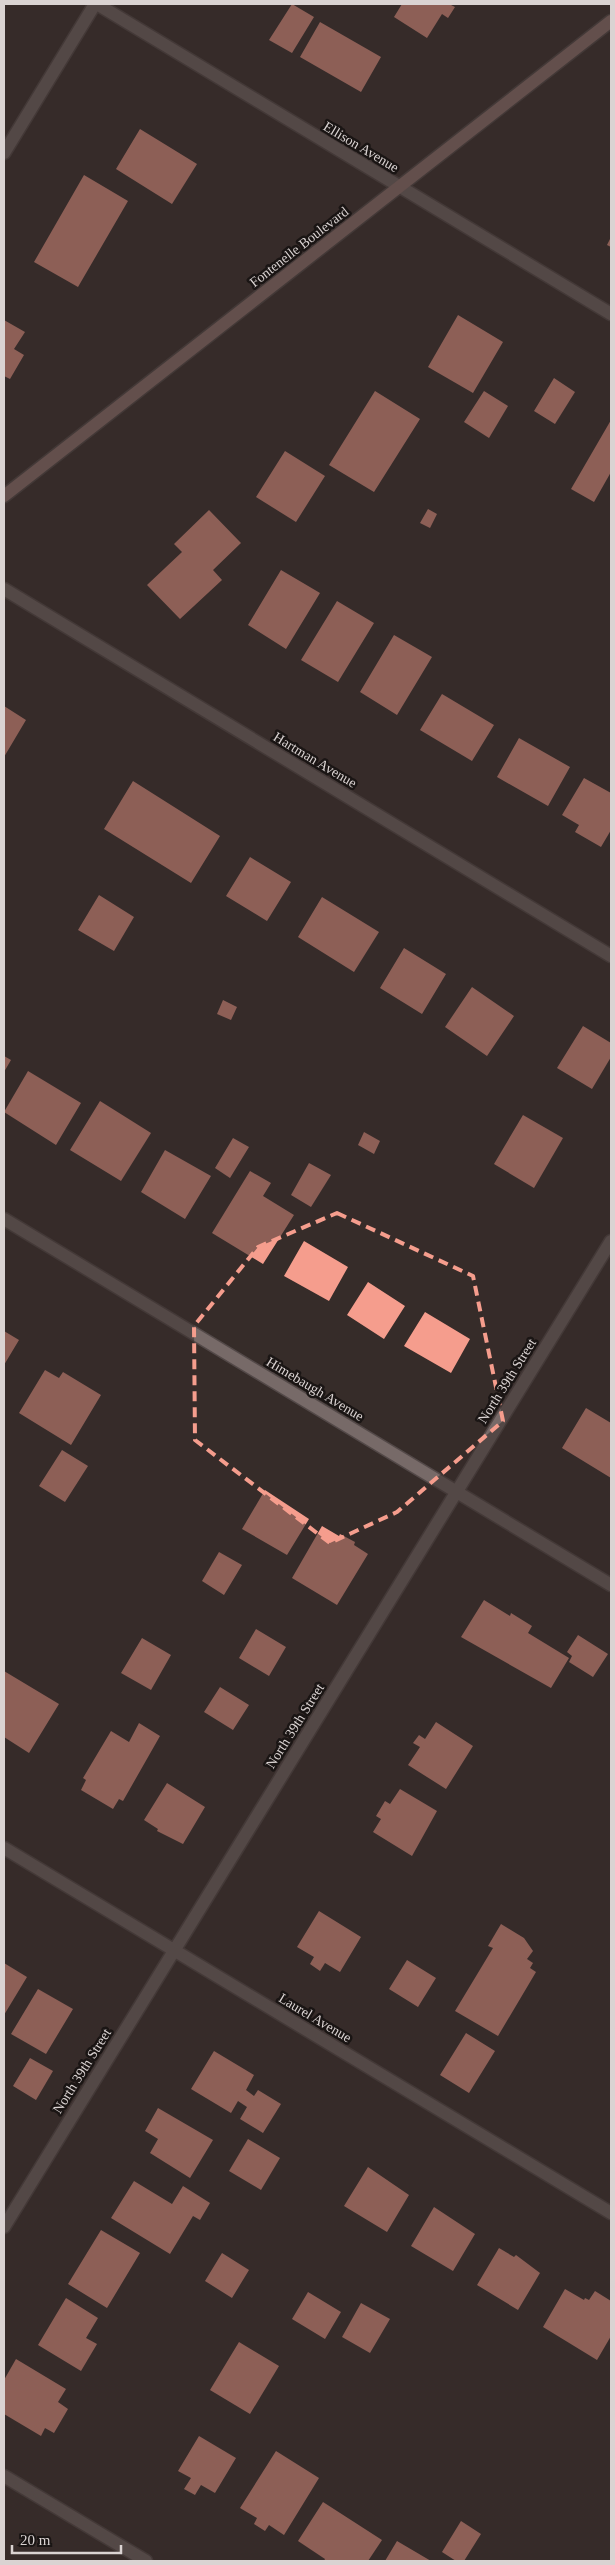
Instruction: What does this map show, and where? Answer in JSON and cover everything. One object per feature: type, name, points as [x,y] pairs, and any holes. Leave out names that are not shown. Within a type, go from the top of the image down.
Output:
[{"type":"main road","name":"Fontenelle Boulevard","points":[[4,496],[611,21]]},
{"type":"street","points":[[4,153],[96,4]]},
{"type":"street","name":"Ellison Avenue","points":[[96,4],[611,314]]},
{"type":"street","name":"Hartman Avenue","points":[[4,589],[611,956]]},
{"type":"street","name":"Himebaugh Avenue","points":[[4,1219],[611,1585]]},
{"type":"street","name":"North 39th Street","points":[[4,2227],[611,1241]]},
{"type":"street","name":"Laurel Avenue","points":[[4,1848],[611,2213]]},
{"type":"street","points":[[4,2476],[146,2561]]},
{"type":"highlighted area","points":[[337,1213],[473,1276],[503,1421],[397,1512],[330,1543],[195,1440],[194,1326],[258,1247]]},
{"type":"building","points":[[292,4],[314,17],[292,53],[269,40]]},
{"type":"building","points":[[402,4],[449,4],[455,7],[448,18],[442,14],[427,38],[394,17]]},
{"type":"building","points":[[320,22],[381,57],[361,92],[300,57]]},
{"type":"building","points":[[140,129],[197,164],[172,204],[116,169]]},
{"type":"building","points":[[84,175],[128,201],[78,287],[34,262]]},
{"type":"building","points":[[611,237],[611,247],[607,245]]},
{"type":"building","points":[[458,315],[503,342],[473,393],[428,367]]},
{"type":"building","points":[[4,320],[25,332],[14,349],[24,355],[10,379],[4,376]]},
{"type":"building","points":[[554,378],[575,392],[555,424],[534,411]]},
{"type":"building","points":[[375,391],[420,419],[374,492],[329,465]]},
{"type":"building","points":[[484,391],[508,406],[489,438],[464,422]]},
{"type":"building","points":[[611,420],[611,472],[594,502],[571,489]]},
{"type":"building","points":[[285,451],[325,476],[296,522],[256,497]]},
{"type":"building","points":[[428,509],[437,514],[430,528],[420,523]]},
{"type":"building","points":[[209,510],[241,543],[213,570],[222,580],[180,619],[147,585],[182,552],[174,544]]},
{"type":"building","points":[[281,570],[320,593],[286,649],[248,625]]},
{"type":"building","points":[[337,601],[374,623],[338,682],[301,660]]},
{"type":"building","points":[[394,635],[432,657],[397,715],[360,692]]},
{"type":"building","points":[[442,694],[494,725],[472,761],[420,730]]},
{"type":"building","points":[[4,706],[26,720],[4,757]]},
{"type":"building","points":[[519,738],[570,767],[548,806],[497,777]]},
{"type":"building","points":[[584,778],[611,793],[611,830],[601,847],[575,832],[579,825],[562,815]]},
{"type":"building","points":[[133,781],[220,836],[191,883],[104,829]]},
{"type":"building","points":[[250,857],[291,882],[267,921],[226,896]]},
{"type":"building","points":[[99,895],[134,917],[114,951],[78,930]]},
{"type":"building","points":[[322,897],[379,932],[354,972],[298,937]]},
{"type":"building","points":[[404,948],[446,974],[422,1014],[380,988]]},
{"type":"building","points":[[472,987],[514,1016],[487,1056],[445,1027]]},
{"type":"building","points":[[223,1000],[237,1007],[231,1020],[217,1014]]},
{"type":"building","points":[[583,1026],[611,1043],[611,1057],[592,1089],[557,1068]]},
{"type":"building","points":[[4,1056],[11,1060],[4,1072]]},
{"type":"building","points":[[28,1071],[81,1103],[56,1145],[4,1112]]},
{"type":"building","points":[[100,1101],[151,1133],[121,1181],[70,1150]]},
{"type":"building","points":[[523,1115],[563,1138],[534,1188],[494,1164]]},
{"type":"building","points":[[364,1132],[380,1141],[374,1154],[358,1145]]},
{"type":"building","points":[[233,1138],[249,1147],[230,1178],[215,1168]]},
{"type":"building","points":[[165,1150],[211,1176],[185,1219],[141,1192]]},
{"type":"building","points":[[309,1163],[331,1175],[311,1207],[291,1195]]},
{"type":"building","points":[[250,1171],[271,1183],[263,1196],[294,1215],[263,1264],[212,1233]]},
{"type":"building","points":[[304,1241],[348,1267],[329,1301],[284,1276]]},
{"type":"building","points":[[368,1282],[405,1306],[384,1339],[347,1315]]},
{"type":"building","points":[[425,1312],[470,1339],[451,1373],[404,1346]]},
{"type":"building","points":[[4,1331],[19,1340],[4,1365]]},
{"type":"building","points":[[45,1370],[59,1378],[63,1372],[101,1395],[71,1445],[19,1413]]},
{"type":"building","points":[[586,1408],[611,1423],[611,1478],[562,1448]]},
{"type":"building","points":[[62,1450],[88,1466],[65,1502],[39,1486]]},
{"type":"building","points":[[265,1490],[309,1519],[287,1555],[242,1529]]},
{"type":"building","points":[[322,1526],[339,1536],[340,1534],[355,1542],[354,1545],[368,1554],[337,1605],[292,1578]]},
{"type":"building","points":[[219,1552],[242,1565],[224,1595],[202,1581]]},
{"type":"building","points":[[484,1600],[510,1616],[511,1613],[532,1626],[528,1633],[569,1658],[551,1688],[461,1637]]},
{"type":"building","points":[[256,1629],[286,1647],[269,1676],[239,1658]]},
{"type":"building","points":[[578,1635],[608,1654],[593,1677],[569,1662],[572,1656],[567,1652]]},
{"type":"building","points":[[142,1638],[171,1655],[151,1690],[121,1673]]},
{"type":"building","points":[[4,1671],[59,1704],[29,1753],[4,1737]]},
{"type":"building","points":[[220,1687],[249,1705],[233,1730],[204,1712]]},
{"type":"building","points":[[436,1722],[473,1746],[446,1789],[408,1765],[420,1747],[413,1743],[419,1735],[425,1739]]},
{"type":"building","points":[[139,1723],[160,1736],[123,1801],[119,1799],[113,1809],[81,1790],[86,1780],[83,1778],[111,1731],[129,1742]]},
{"type":"building","points":[[167,1783],[205,1807],[183,1844],[157,1831],[158,1829],[144,1820]]},
{"type":"building","points":[[400,1789],[437,1811],[412,1856],[373,1832],[381,1819],[376,1816],[385,1801],[390,1804]]},
{"type":"building","points":[[319,1911],[361,1937],[340,1972],[325,1963],[320,1971],[310,1964],[314,1957],[297,1947]]},
{"type":"building","points":[[501,1924],[524,1938],[533,1951],[527,1959],[533,1963],[530,1968],[536,1972],[498,2036],[455,2011],[493,1948],[488,1946]]},
{"type":"building","points":[[407,1960],[436,1978],[418,2007],[389,1989]]},
{"type":"building","points":[[4,1963],[27,1977],[4,2015]]},
{"type":"building","points":[[38,1989],[73,2009],[46,2054],[11,2034]]},
{"type":"building","points":[[466,2033],[495,2051],[469,2093],[440,2075]]},
{"type":"building","points":[[214,2051],[254,2075],[246,2090],[254,2096],[258,2090],[281,2104],[263,2133],[240,2119],[247,2107],[238,2101],[231,2113],[191,2089]]},
{"type":"building","points":[[30,2058],[53,2071],[36,2100],[13,2086]]},
{"type":"building","points":[[158,2108],[213,2140],[190,2178],[150,2153],[158,2139],[145,2131]]},
{"type":"building","points":[[248,2139],[280,2158],[261,2190],[229,2171]]},
{"type":"building","points":[[368,2167],[409,2195],[387,2232],[344,2206]]},
{"type":"building","points":[[134,2181],[172,2204],[183,2186],[210,2203],[200,2220],[193,2216],[170,2254],[111,2218]]},
{"type":"building","points":[[434,2207],[475,2234],[453,2271],[411,2246]]},
{"type":"building","points":[[101,2230],[140,2253],[107,2308],[68,2284]]},
{"type":"building","points":[[499,2248],[514,2257],[516,2255],[540,2273],[518,2310],[477,2285]]},
{"type":"building","points":[[222,2253],[249,2270],[232,2298],[205,2281]]},
{"type":"building","points":[[565,2289],[584,2300],[585,2298],[589,2300],[595,2291],[611,2301],[611,2336],[597,2360],[543,2327]]},
{"type":"building","points":[[308,2292],[341,2312],[325,2339],[292,2319]]},
{"type":"building","points":[[66,2298],[98,2318],[86,2338],[97,2344],[81,2371],[38,2345]]},
{"type":"building","points":[[361,2303],[390,2319],[370,2353],[342,2337]]},
{"type":"building","points":[[239,2342],[279,2366],[250,2414],[210,2390]]},
{"type":"building","points":[[16,2359],[66,2389],[58,2402],[68,2409],[54,2433],[45,2428],[41,2436],[4,2414],[4,2380]]},
{"type":"building","points":[[199,2436],[236,2458],[215,2493],[201,2485],[195,2495],[184,2489],[191,2478],[178,2471]]},
{"type":"building","points":[[276,2451],[319,2478],[284,2535],[269,2525],[265,2531],[254,2524],[257,2518],[240,2508]]},
{"type":"building","points":[[323,2502],[382,2540],[368,2561],[324,2561],[325,2559],[298,2541]]},
{"type":"building","points":[[461,2521],[481,2534],[464,2561],[456,2561],[442,2552]]},
{"type":"building","points":[[397,2541],[431,2561],[385,2561]]}]
